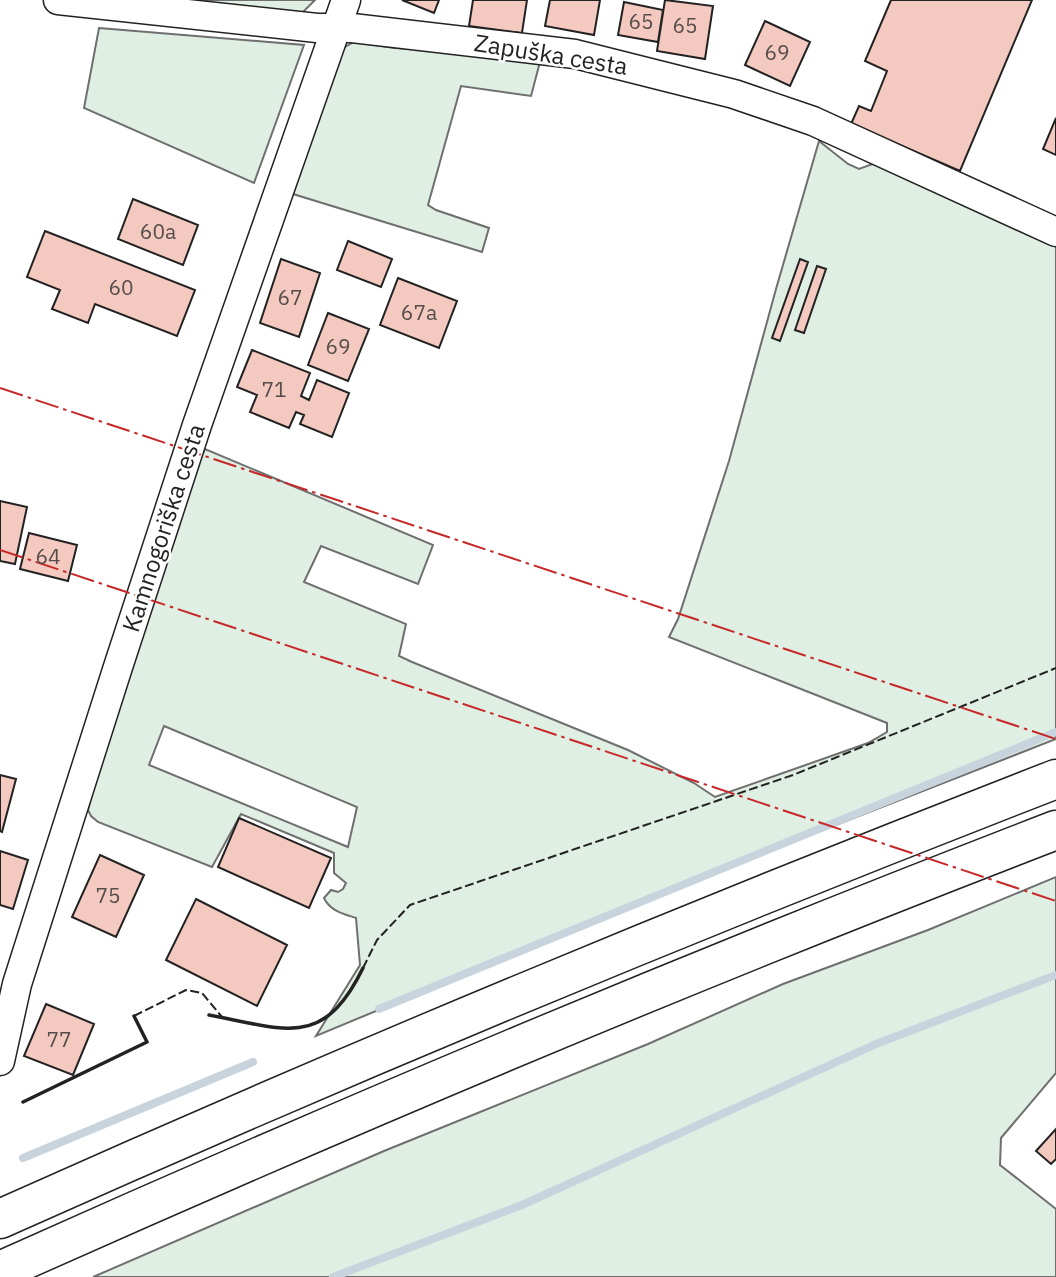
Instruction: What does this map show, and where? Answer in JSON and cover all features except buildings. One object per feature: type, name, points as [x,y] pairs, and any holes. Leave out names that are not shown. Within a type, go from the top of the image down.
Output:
[{"type":"highway","points":[[0,1219],[479,1011],[801,879],[1056,779]]},
{"type":"highway","points":[[0,1271],[470,1066],[1056,830]]},
{"type":"street","name":"Zapuška cesta","points":[[58,0],[575,54],[734,94],[813,121],[1056,232]]},
{"type":"street","name":"Kamnogoriška cesta","points":[[0,1061],[17,984],[197,425],[346,0]]},
{"type":"green space","points":[[126,0],[315,0],[298,17]]},
{"type":"green space","points":[[99,28],[304,45],[254,183],[84,108]]},
{"type":"green space","points":[[354,42],[395,48],[490,53],[540,62],[531,96],[461,86],[428,205],[489,228],[482,252],[293,194],[339,56],[345,47]]},
{"type":"green space","points":[[819,141],[848,164],[859,169],[878,162],[1056,240],[1056,739],[606,915],[316,1036],[360,965],[356,918],[334,909],[324,898],[331,890],[338,892],[343,889],[346,883],[334,873],[334,853],[241,814],[212,867],[98,822],[88,810],[117,706],[205,449],[433,545],[418,584],[321,546],[304,582],[406,624],[399,656],[628,750],[694,783],[715,797],[868,743],[887,732],[887,723],[669,637],[678,619],[729,461]],"holes":[[[164,726],[357,807],[348,847],[149,765]]]},
{"type":"green space","points":[[1056,877],[1056,1073],[1001,1138],[1000,1165],[1056,1209],[1056,1277],[93,1277],[384,1151],[648,1044],[783,984],[928,930]]},
{"type":"waterway","points":[[379,1009],[1056,732]]},
{"type":"waterway","points":[[333,1277],[522,1205],[876,1044],[1056,975]]},
{"type":"waterway","points":[[23,1158],[253,1062]]},
{"type":"fence","points":[[363,968],[377,940],[410,905],[793,775],[1056,668]]},
{"type":"fence","points":[[134,1016],[186,990],[202,993],[222,1017]]},
{"type":"wall","points":[[209,1015],[281,1028],[300,1028],[317,1023],[333,1012],[348,994],[363,968]]},
{"type":"wall","points":[[23,1102],[147,1042],[134,1016]]},
{"type":"power","points":[[0,388],[1056,739]]},
{"type":"power","points":[[0,550],[1056,901]]}]
